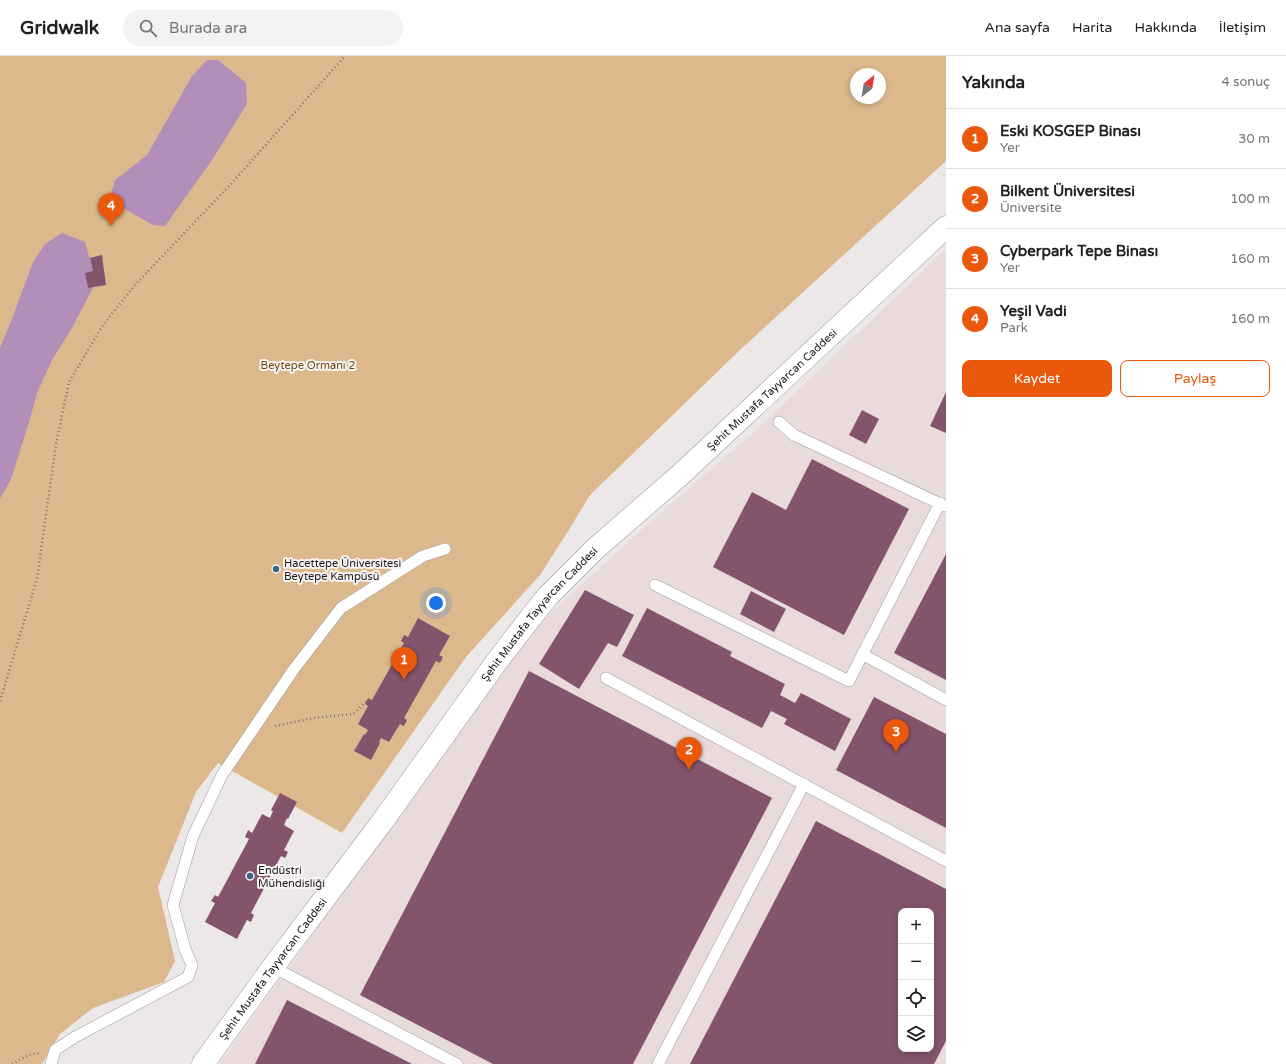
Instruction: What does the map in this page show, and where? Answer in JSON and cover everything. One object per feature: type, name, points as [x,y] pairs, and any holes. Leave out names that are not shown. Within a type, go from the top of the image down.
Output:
[{"type":"main road","name":"Şehit Mustafa Tayyarcan Caddesi","points":[[203,1064],[273,967],[382,822],[495,664],[548,596],[594,549],[684,471],[756,402],[946,227]]},
{"type":"lane","points":[[655,585],[849,681],[862,654],[943,505],[794,435],[778,422]]},
{"type":"lane","points":[[51,1064],[55,1050],[75,1037],[188,977],[192,965],[185,949],[173,905],[193,836],[222,775],[294,669],[341,608],[423,556],[445,549]]},
{"type":"lane","points":[[862,654],[946,700]]},
{"type":"lane","points":[[606,678],[946,860]]},
{"type":"lane","points":[[658,1064],[804,784]]},
{"type":"lane","points":[[273,967],[457,1064]]},
{"type":"path","points":[[0,701],[37,579],[56,444],[69,382],[103,325],[135,285],[230,185],[345,56]]},
{"type":"path","points":[[251,732],[314,718],[353,714],[366,701]]},
{"type":"path","points":[[12,1064],[28,1055],[55,1050]]},
{"type":"shaded area","points":[[207,60],[218,60],[246,83],[247,104],[212,160],[165,226],[153,225],[109,200],[115,180],[147,155],[192,76]]},
{"type":"shaded area","points":[[62,233],[85,242],[96,282],[72,328],[52,360],[37,393],[11,479],[0,499],[0,348],[33,262],[45,244]]},
{"type":"shaded area","points":[[946,249],[946,1064],[219,1064],[533,629],[649,523],[754,432]]},
{"type":"green space","name":"Beytepe Ormanı 2","points":[[0,56],[946,56],[946,161],[740,350],[590,495],[540,575],[466,657],[342,833],[218,763],[196,792],[158,887],[175,961],[164,982],[93,1008],[60,1034],[42,1064],[0,1064]]},
{"type":"building","points":[[102,255],[106,285],[88,288],[85,273],[93,271],[90,258]]},
{"type":"building","points":[[946,392],[946,433],[930,426]]},
{"type":"building","points":[[862,410],[879,419],[866,444],[849,435]]},
{"type":"building","points":[[812,459],[909,509],[844,635],[713,567],[752,492],[786,510]]},
{"type":"building","points":[[946,554],[946,680],[894,653]]},
{"type":"building","points":[[585,590],[634,615],[617,647],[608,643],[579,689],[539,664]]},
{"type":"building","points":[[751,591],[786,609],[774,632],[740,614]]},
{"type":"building","points":[[647,608],[732,652],[730,656],[785,684],[780,695],[795,703],[801,693],[851,719],[835,751],[784,724],[787,719],[771,711],[762,728],[622,656]]},
{"type":"building","points":[[418,618],[450,636],[439,655],[443,657],[440,663],[436,661],[404,718],[407,720],[404,726],[400,724],[389,742],[381,738],[371,760],[354,751],[368,730],[358,724],[368,706],[365,704],[368,698],[372,700],[404,643],[401,641],[404,635],[408,637]]},
{"type":"building","points":[[529,671],[772,798],[633,1064],[493,1064],[360,995]]},
{"type":"building","points":[[874,697],[946,734],[946,828],[836,770]]},
{"type":"building","name":"Endüstri Mühendisliği","points":[[280,793],[297,802],[284,825],[294,831],[284,850],[288,852],[285,858],[281,856],[251,913],[254,915],[251,922],[247,920],[237,939],[205,922],[215,903],[211,901],[215,895],[218,897],[249,839],[245,837],[248,830],[252,833],[262,814],[270,818],[273,811],[271,810]]},
{"type":"building","points":[[816,821],[946,889],[946,1041],[934,1064],[690,1064]]},
{"type":"building","points":[[287,1000],[412,1064],[255,1064]]},
{"type":"place","name":"Yeşil Vadi","points":[[111,226]]},
{"type":"place","name":"Hacettepe Üniversitesi Beytepe Kampüsü","points":[[276,569]]},
{"type":"place","name":"Eski KOSGEP Binası","points":[[404,680]]},
{"type":"place","name":"Cyberpark Tepe Binası","points":[[896,752]]},
{"type":"place","name":"Bilkent Üniversitesi","points":[[689,770]]},
{"type":"place","name":"Endüstri Mühendisliği","points":[[250,876]]}]
